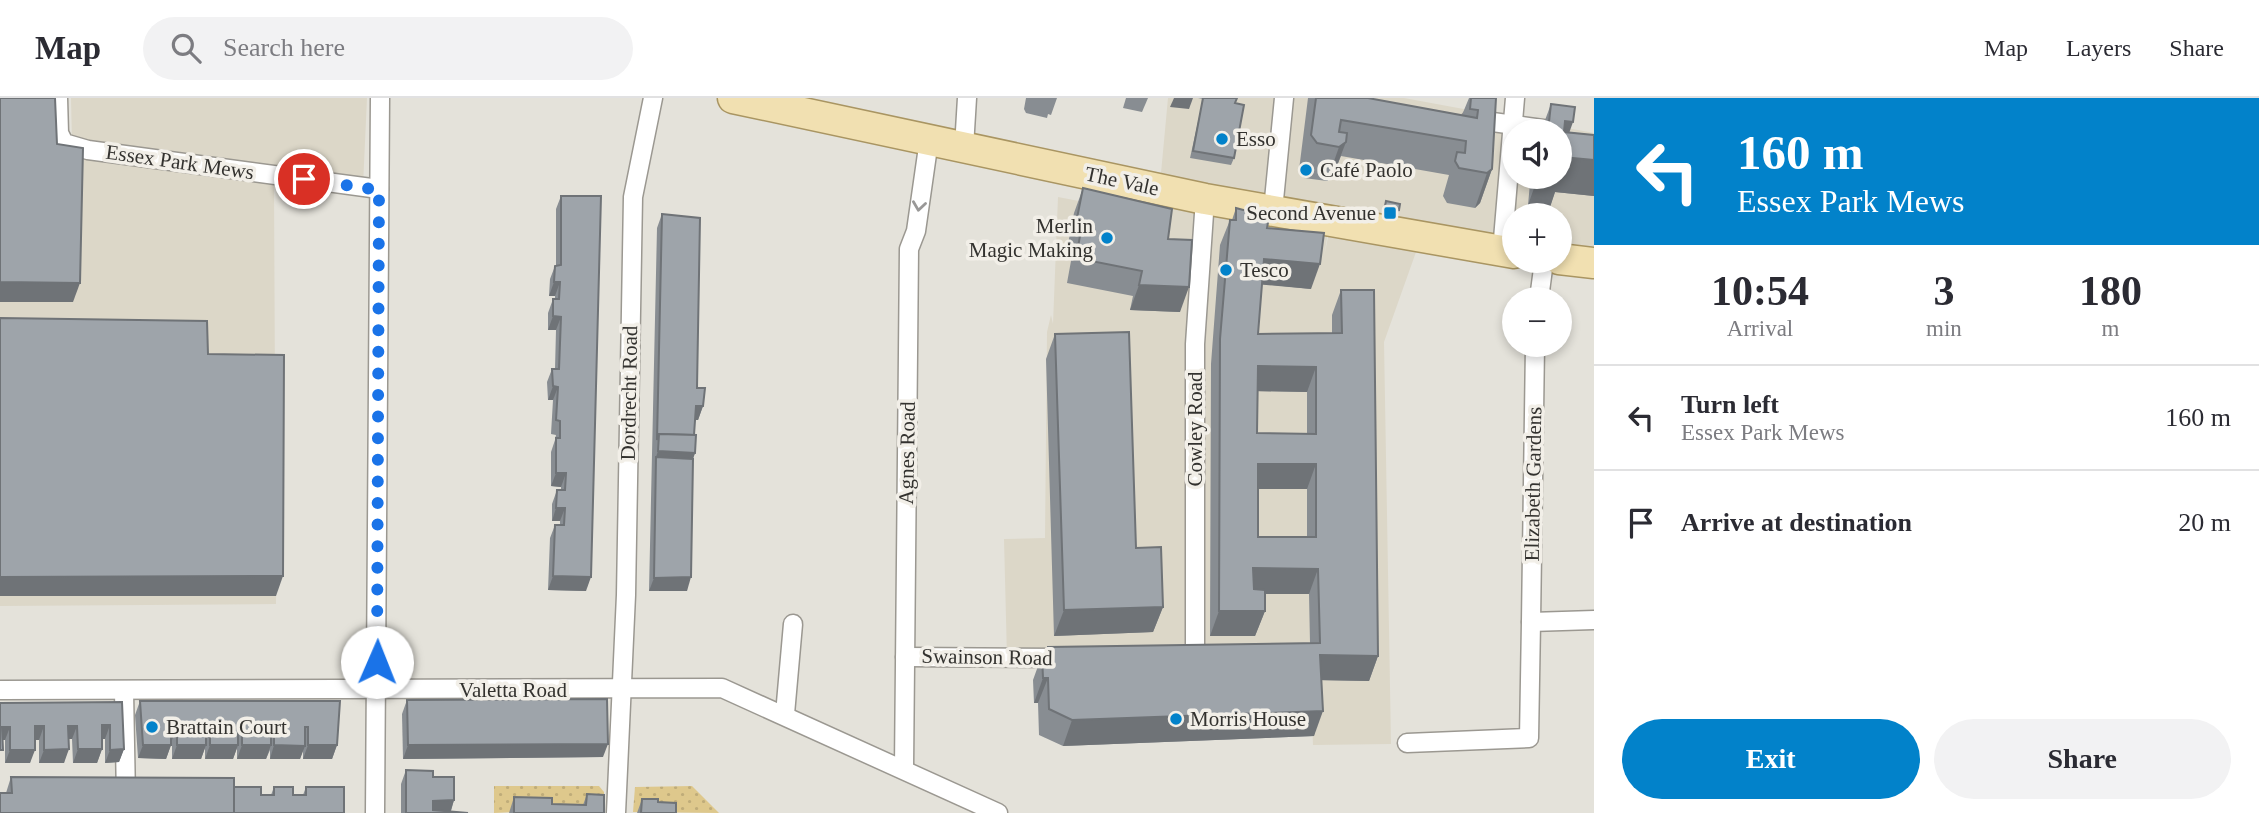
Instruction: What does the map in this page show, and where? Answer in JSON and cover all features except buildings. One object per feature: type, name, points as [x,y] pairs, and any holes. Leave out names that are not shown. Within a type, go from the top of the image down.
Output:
[{"type":"main road","name":"The Vale","points":[[733,98],[1205,199],[1502,251]]},
{"type":"main road","points":[[1572,260],[1594,263]]},
{"type":"street","name":"Essex Park Mews","points":[[58,98],[59,133],[64,143],[88,150],[379,190]]},
{"type":"street","points":[[375,813],[380,98]]},
{"type":"street","name":"Dordrecht Road","points":[[616,813],[623,690],[633,197],[653,98]]},
{"type":"street","points":[[964,147],[967,98]]},
{"type":"street","points":[[1273,210],[1284,98]]},
{"type":"street","points":[[1513,119],[1515,98]]},
{"type":"street","points":[[1448,114],[1502,125]]},
{"type":"street","name":"Agnes Road","points":[[904,768],[909,249],[916,231],[929,140]]},
{"type":"street","name":"Cowley Road","points":[[1168,659],[1195,659],[1195,344],[1205,199]]},
{"type":"street","name":"Elizabeth Gardens","points":[[1407,743],[1530,738],[1535,357]]},
{"type":"street","points":[[1531,622],[1594,620]]},
{"type":"street","points":[[785,714],[793,624]]},
{"type":"street","name":"Swainson Road","points":[[905,657],[1087,658]]},
{"type":"street","name":"Valetta Road","points":[[0,690],[722,688],[785,714],[998,813]]},
{"type":"street","points":[[114,799],[126,798],[124,691]]},
{"type":"shaded area","points":[[0,98],[62,149],[274,185],[276,604],[0,606]]},
{"type":"shaded area","points":[[71,98],[367,98],[363,186],[72,143]]},
{"type":"shaded area","points":[[1168,98],[1404,98],[1518,119],[1502,119],[1502,189],[1572,189],[1572,129],[1594,133],[1594,254],[1572,251],[1572,203],[1502,203],[1502,240],[1330,219],[1324,257],[1331,222],[1421,238],[1384,342],[1391,744],[1313,745],[1310,661],[1007,658],[1004,539],[1045,538],[1047,332],[1051,315],[1053,324],[1058,197],[1157,216]]},
{"type":"shaded area","points":[[494,786],[599,786],[604,792],[604,808],[494,813]]},
{"type":"shaded area","points":[[692,786],[719,813],[633,812],[635,787]]},
{"type":"place","name":"Esso","points":[[1222,139]]},
{"type":"place","name":"Café Paolo","points":[[1306,170]]},
{"type":"place","name":"Second Avenue","points":[[1390,213]]},
{"type":"place","name":"Merlin Magic Making","points":[[1107,238]]},
{"type":"place","name":"Tesco","points":[[1226,270]]},
{"type":"place","name":"Morris House","points":[[1176,719]]},
{"type":"place","name":"Brattain Court","points":[[152,727]]},
{"type":"route","points":[[304,179],[379,190],[377,662]]}]
